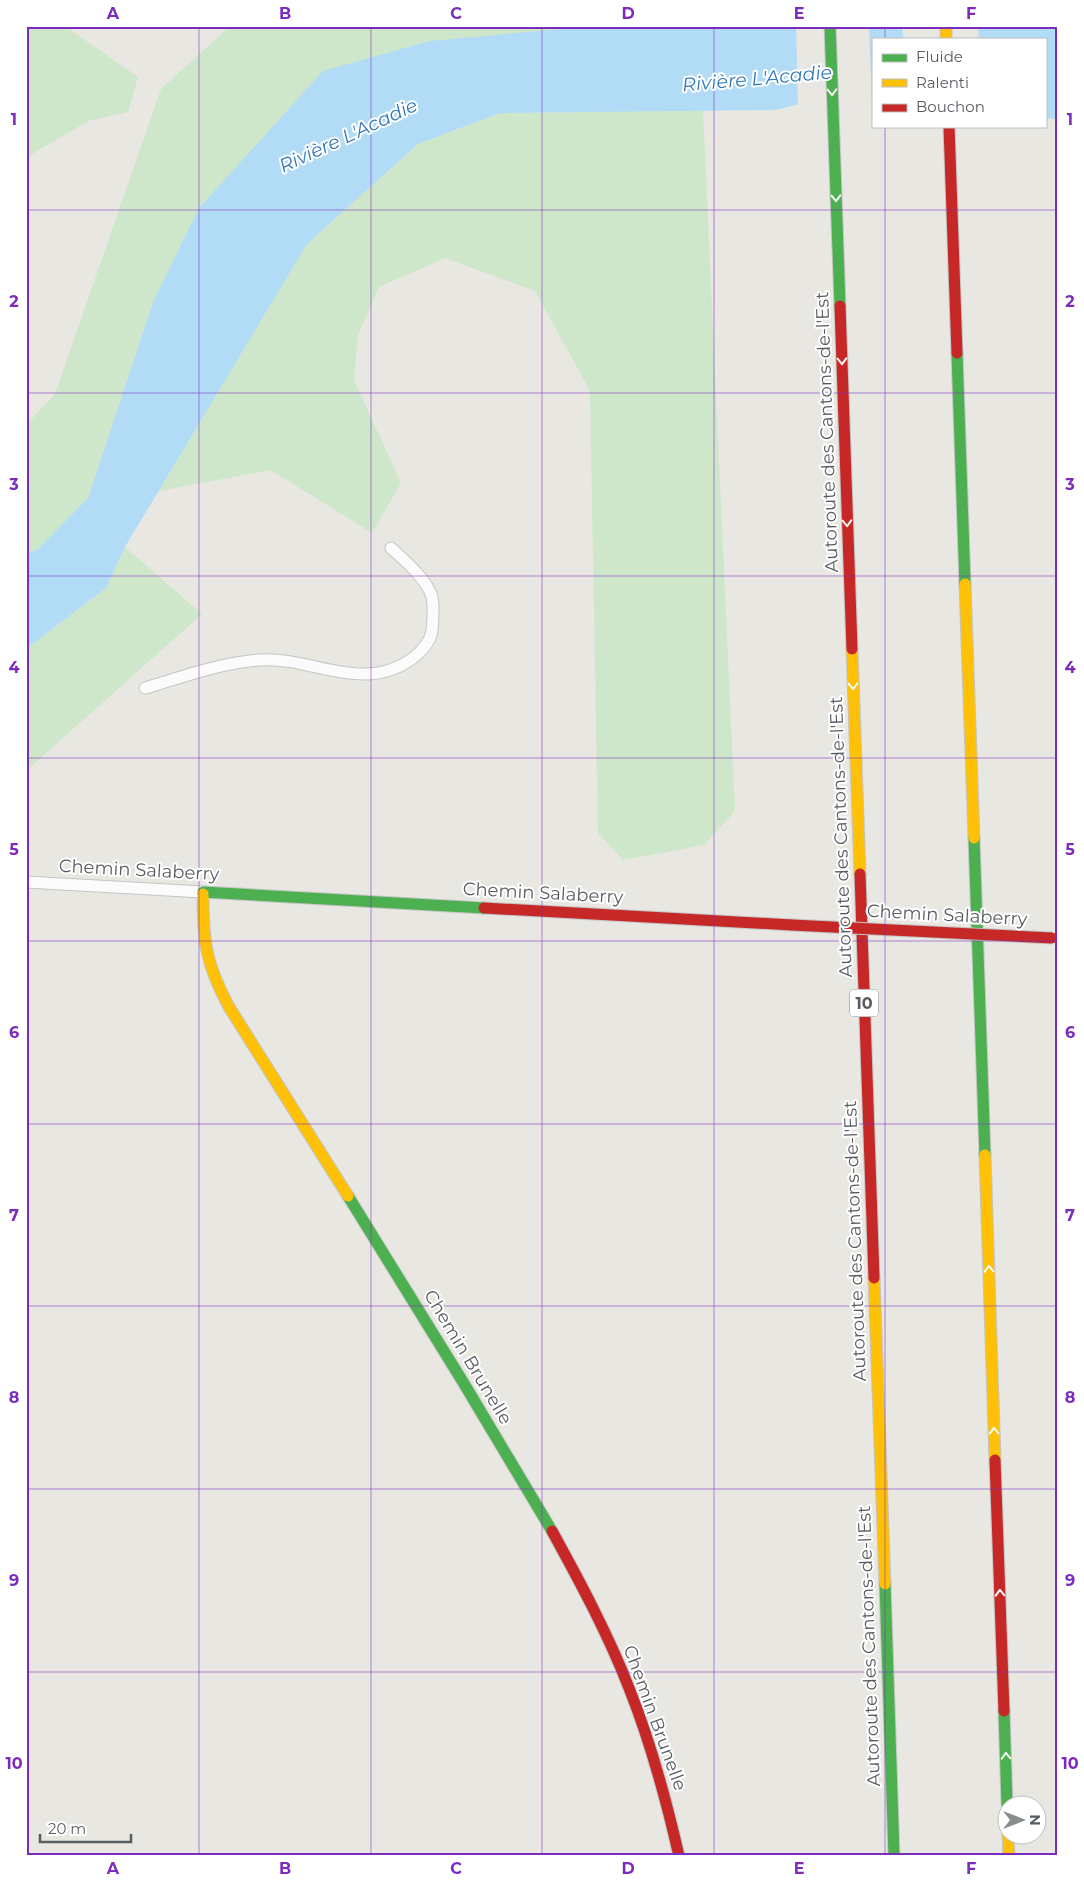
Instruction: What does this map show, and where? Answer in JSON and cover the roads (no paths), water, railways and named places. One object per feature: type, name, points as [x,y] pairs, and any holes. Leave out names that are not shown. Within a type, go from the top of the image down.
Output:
[{"type":"main road","name":"Autoroute des Cantons-de-l'Est","points":[[830,26],[894,1856]]},
{"type":"main road","points":[[949,128],[1007,1794]]},
{"type":"main road","name":"Chemin Salaberry","points":[[203,892],[1055,938]]},
{"type":"main road","name":"Chemin Brunelle","points":[[203,892],[205,947],[215,979],[229,1007],[404,1284],[544,1516],[583,1589],[634,1701],[659,1776],[679,1856]]},
{"type":"lane","points":[[145,688],[238,662],[261,660],[312,666],[333,672],[354,674],[381,673],[402,666],[421,652],[430,638],[433,620],[432,596],[422,580],[391,548]]},
{"type":"lane","name":"Chemin Salaberry","points":[[26,882],[203,892]]},
{"type":"water","name":"Rivière L'Acadie","points":[[621,26],[1058,26],[1058,119],[1046,118],[1046,38],[872,38],[872,101],[796,105],[775,110],[500,113],[418,144],[307,244],[125,547],[106,588],[26,649],[26,552],[37,550],[88,498],[153,302],[199,208],[323,71],[429,41],[572,28],[600,29]]}]
